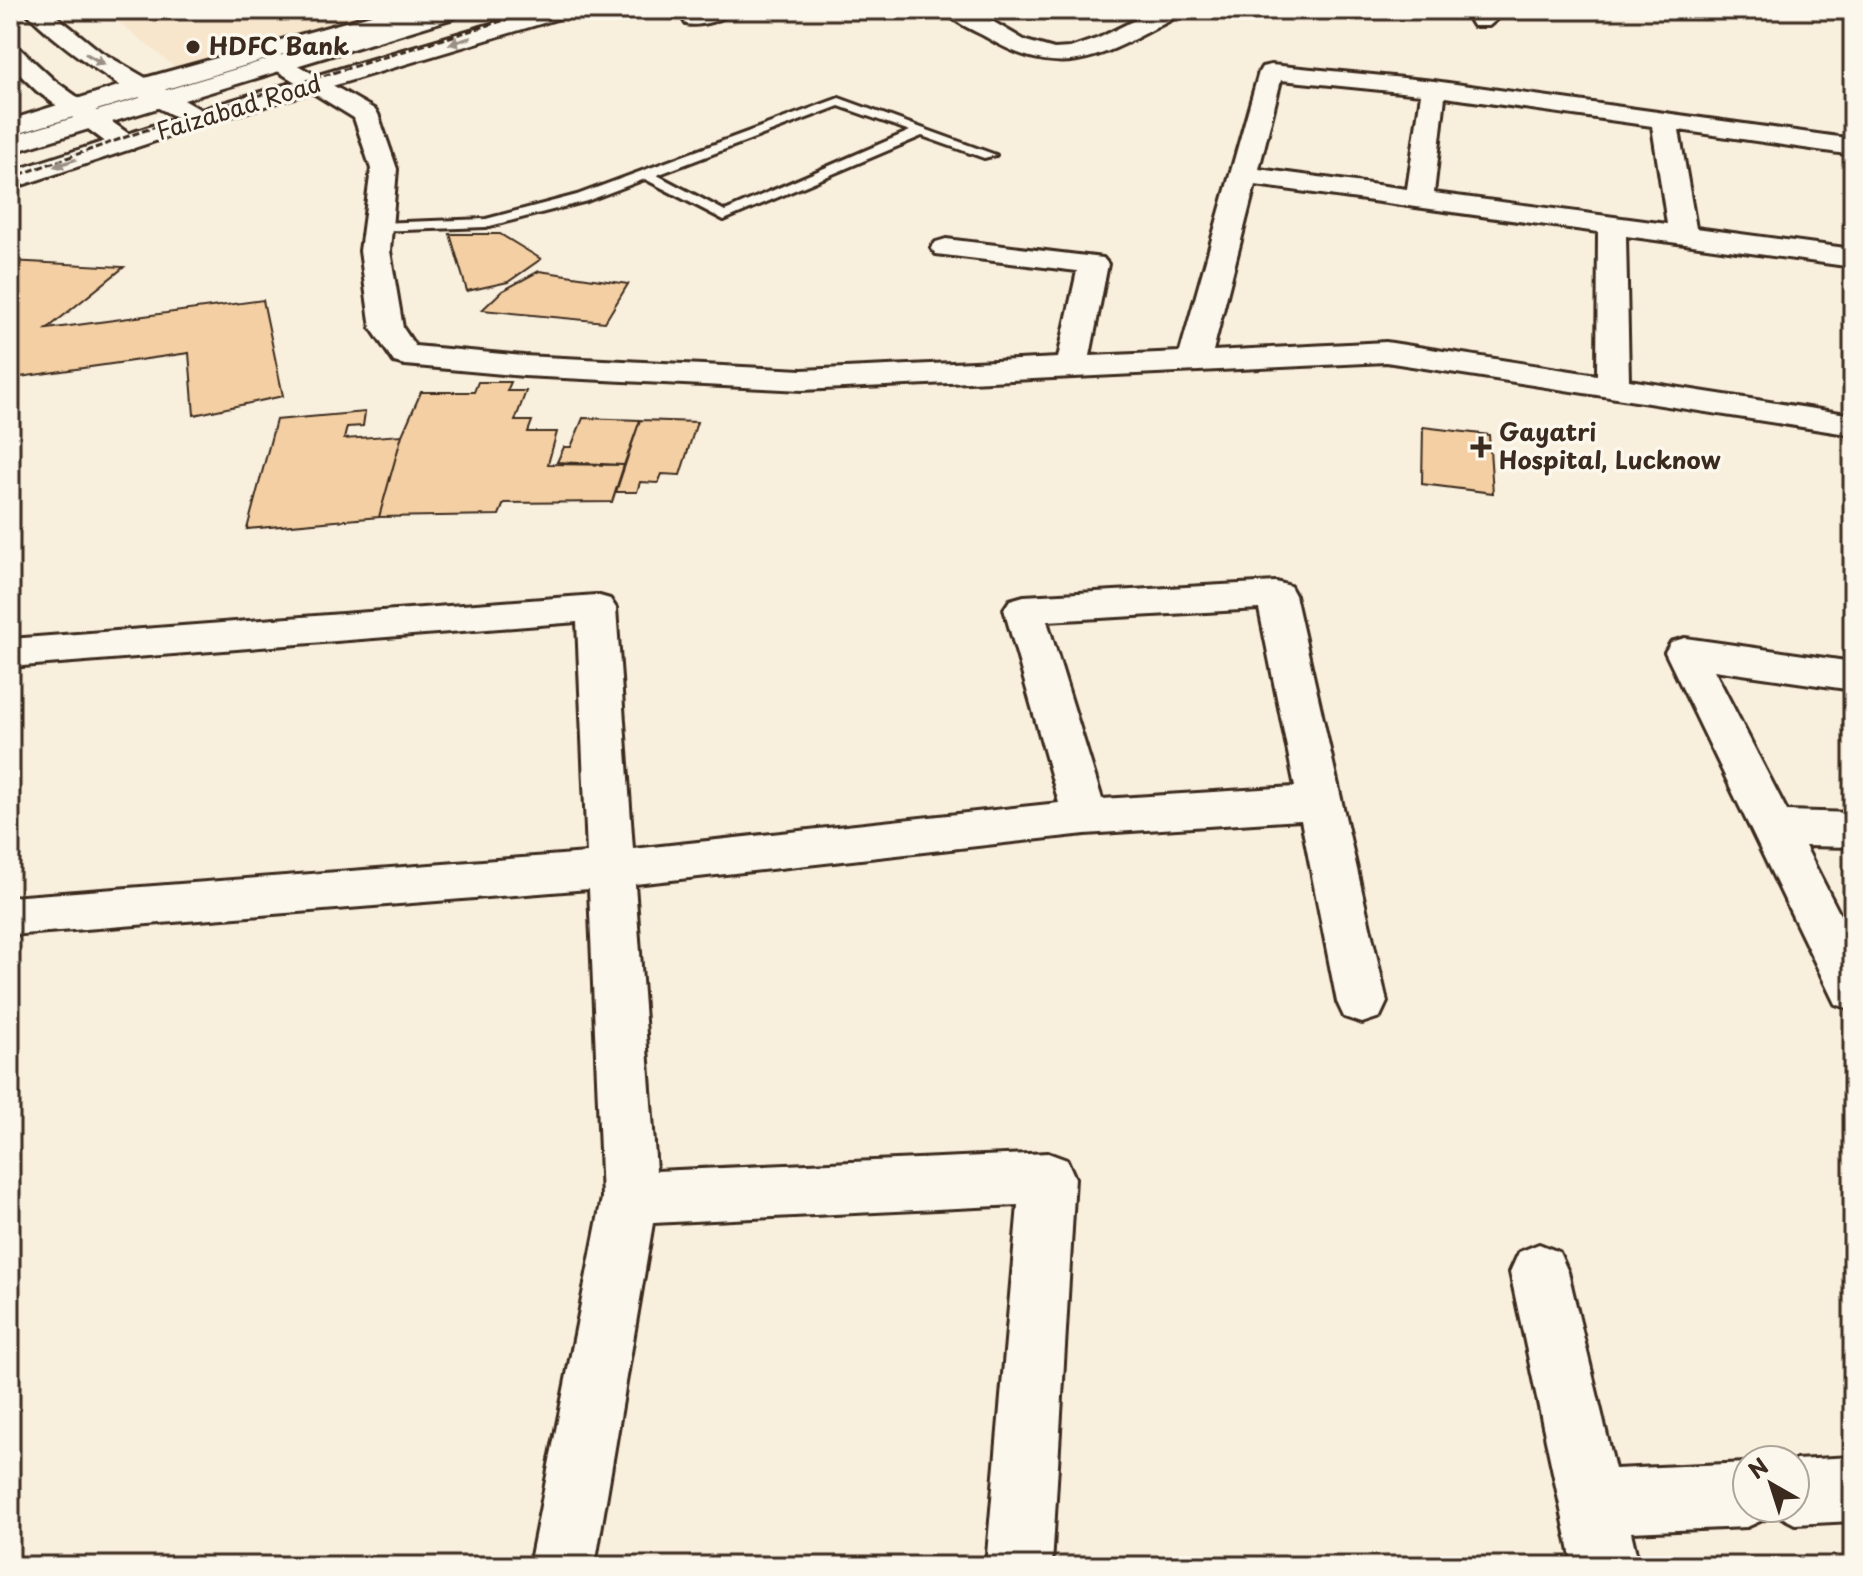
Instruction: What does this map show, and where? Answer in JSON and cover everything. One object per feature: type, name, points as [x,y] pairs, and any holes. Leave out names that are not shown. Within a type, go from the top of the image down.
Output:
[{"type":"street","points":[[36,10],[51,27],[91,59],[199,119]]},
{"type":"street","points":[[153,91],[414,10]]},
{"type":"street","name":"Faizabad Road","points":[[10,145],[83,113],[153,91],[279,62],[456,10]]},
{"type":"street","name":"Faizabad Road","points":[[10,181],[199,119],[562,10]]},
{"type":"street","points":[[694,19],[723,10]]},
{"type":"street","points":[[956,10],[1039,54],[1063,56],[1107,43],[1172,10]]},
{"type":"street","points":[[10,52],[46,86],[124,143]]},
{"type":"street","points":[[279,62],[365,114],[384,169],[375,251],[387,328],[405,355],[524,366],[802,380],[1386,352],[1853,425]]},
{"type":"street","points":[[1194,361],[1271,72],[1434,88],[1853,147]]},
{"type":"street","points":[[1419,199],[1434,88]]},
{"type":"street","points":[[10,128],[83,113]]},
{"type":"street","points":[[1664,120],[1683,235]]},
{"type":"street","points":[[1244,175],[1853,258]]},
{"type":"street","points":[[1612,225],[1613,387]]},
{"type":"street","points":[[946,248],[1093,264],[1072,367]]},
{"type":"street","points":[[1085,817],[1024,609],[1276,595],[1362,1002]]},
{"type":"street","points":[[10,653],[596,608],[630,1198],[562,1566]]},
{"type":"street","points":[[1853,676],[1685,652],[1853,989]]},
{"type":"street","points":[[10,916],[611,869],[1085,817],[1321,802]]},
{"type":"street","points":[[1773,828],[1853,830]]},
{"type":"street","points":[[630,1198],[1048,1178],[1019,1566]]},
{"type":"street","points":[[1539,1272],[1606,1566]]},
{"type":"street","points":[[1811,1491],[1853,1489]]},
{"type":"street","points":[[1592,1502],[1731,1496]]},
{"type":"lane","points":[[378,227],[486,223],[582,198],[839,102],[989,155]]},
{"type":"lane","points":[[646,174],[724,216],[922,131]]},
{"type":"shaded area","points":[[104,10],[377,10],[175,67]]},
{"type":"building","points":[[450,234],[500,234],[541,259],[508,282],[467,291]]},
{"type":"building","points":[[10,261],[124,267],[47,329],[263,300],[283,396],[194,415],[189,353],[10,376]]},
{"type":"building","points":[[539,271],[628,284],[605,322],[482,310],[502,291]]},
{"type":"building","points":[[478,382],[511,382],[507,391],[526,391],[515,421],[532,421],[528,432],[557,432],[548,464],[624,465],[612,502],[504,503],[499,515],[379,517],[402,435],[421,392],[474,392]]},
{"type":"building","points":[[365,412],[363,426],[347,427],[344,439],[402,435],[379,517],[247,529],[276,420]]},
{"type":"building","points":[[583,418],[640,420],[624,465],[557,462],[564,447],[571,447]]},
{"type":"building","points":[[640,420],[697,422],[680,475],[662,474],[658,483],[640,482],[637,492],[616,492]]},
{"type":"building","points":[[1423,427],[1489,435],[1493,493],[1422,484]]},
{"type":"railway","points":[[10,178],[143,131],[538,10]]},
{"type":"place","name":"HDFC Bank","points":[[193,47]]},
{"type":"place","name":"Gayatri Hospital, Lucknow","points":[[1481,447]]}]
